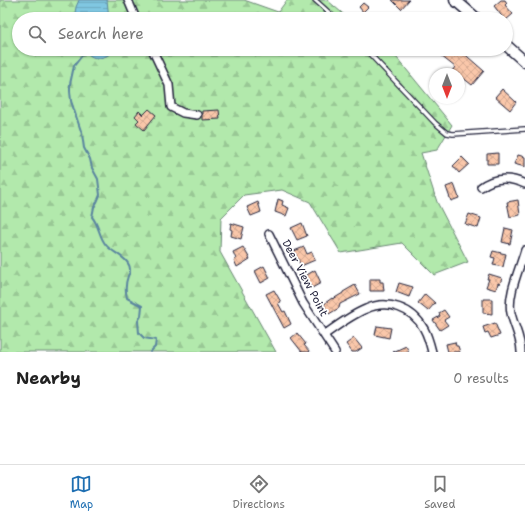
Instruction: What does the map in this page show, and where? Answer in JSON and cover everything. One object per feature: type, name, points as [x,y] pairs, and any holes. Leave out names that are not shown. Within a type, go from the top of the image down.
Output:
[{"type":"street","points":[[128,0],[133,12]]},
{"type":"street","points":[[455,0],[469,12]]},
{"type":"street","points":[[513,51],[525,62]]},
{"type":"street","points":[[155,56],[169,85],[171,107],[183,113],[197,115]]},
{"type":"street","points":[[480,187],[490,181],[501,179],[515,180],[525,184]]},
{"type":"street","name":"Deer View Point","points":[[269,234],[303,303],[335,352]]},
{"type":"street","points":[[521,352],[520,340],[511,314],[510,305],[525,250]]},
{"type":"street","points":[[324,335],[368,308],[382,305],[392,306],[405,310],[420,322],[426,333],[432,352]]},
{"type":"lane","points":[[315,0],[328,12]]},
{"type":"lane","points":[[372,56],[435,123],[447,133],[461,135],[525,129]]},
{"type":"green space","points":[[0,0],[244,0],[278,12],[12,12],[12,56],[395,56],[429,97],[429,104],[435,104],[452,125],[437,150],[421,153],[437,202],[468,262],[434,275],[402,243],[341,253],[310,202],[282,190],[244,195],[221,218],[220,252],[276,352],[0,352]]},
{"type":"green space","points":[[287,0],[327,0],[341,12],[278,12]]},
{"type":"water","points":[[79,0],[107,0],[108,12],[75,12]]},
{"type":"water","points":[[92,56],[105,56],[99,58]]},
{"type":"building","points":[[392,0],[409,0],[401,9]]},
{"type":"building","points":[[501,0],[505,0],[507,3],[505,5],[511,12],[499,12],[494,6]]},
{"type":"building","points":[[363,3],[368,7],[363,12],[359,7]]},
{"type":"building","points":[[441,56],[467,56],[484,71],[472,85],[465,79],[465,68],[454,68],[455,67]]},
{"type":"building","points":[[502,89],[516,102],[510,110],[495,97]]},
{"type":"building","points":[[149,109],[156,115],[144,130],[136,123],[139,120],[135,116],[139,111],[143,115]]},
{"type":"building","points":[[219,110],[220,119],[202,120],[202,111]]},
{"type":"building","points":[[498,153],[498,164],[487,164],[487,154]]},
{"type":"building","points":[[518,155],[525,157],[525,167],[514,164]]},
{"type":"building","points":[[462,157],[469,164],[459,173],[453,166]]},
{"type":"building","points":[[454,184],[459,198],[451,201],[446,187]]},
{"type":"building","points":[[278,199],[283,201],[282,205],[289,208],[286,216],[275,212]]},
{"type":"building","points":[[518,200],[520,215],[510,217],[507,202]]},
{"type":"building","points":[[258,202],[261,212],[251,216],[247,207]]},
{"type":"building","points":[[469,214],[481,218],[478,228],[465,224]]},
{"type":"building","points":[[231,223],[244,227],[241,239],[231,236]]},
{"type":"building","points":[[302,223],[307,236],[297,240],[291,228]]},
{"type":"building","points":[[505,228],[513,230],[510,244],[502,242]]},
{"type":"building","points":[[243,247],[250,259],[237,267],[233,252]]},
{"type":"building","points":[[304,247],[307,254],[312,252],[315,260],[301,266],[294,251]]},
{"type":"building","points":[[493,251],[506,254],[503,267],[493,265],[495,258],[491,257]]},
{"type":"building","points":[[264,266],[270,278],[261,283],[255,271]]},
{"type":"building","points":[[315,270],[321,283],[312,288],[305,276]]},
{"type":"building","points":[[489,274],[502,278],[500,284],[498,283],[496,290],[486,287]]},
{"type":"building","points":[[370,279],[380,279],[380,282],[383,282],[384,291],[370,291]]},
{"type":"building","points":[[399,283],[413,287],[409,297],[396,292]]},
{"type":"building","points":[[355,285],[360,294],[340,304],[339,308],[329,314],[324,305],[325,303]]},
{"type":"building","points":[[274,290],[281,302],[278,303],[283,312],[285,311],[291,324],[284,328],[266,294]]},
{"type":"building","points":[[425,294],[435,303],[428,311],[418,303]]},
{"type":"building","points":[[483,299],[492,299],[492,314],[483,313]]},
{"type":"building","points":[[444,310],[449,317],[444,320],[448,325],[440,330],[433,320],[440,316],[439,313]]},
{"type":"building","points":[[495,323],[500,335],[491,338],[488,332],[485,333],[483,327]]},
{"type":"building","points":[[377,326],[391,328],[389,338],[375,335]]},
{"type":"building","points":[[297,333],[306,344],[304,345],[310,352],[302,352],[291,338]]},
{"type":"building","points":[[354,338],[362,348],[356,352],[352,352],[346,344]]},
{"type":"building","points":[[455,342],[460,352],[448,352],[446,344]]},
{"type":"building","points":[[406,346],[409,352],[393,352]]},
{"type":"waterway","points":[[82,56],[74,66],[70,91],[71,101],[82,134],[84,148],[98,179],[100,195],[94,207],[92,217],[106,245],[124,259],[130,266],[126,287],[127,298],[142,306],[141,316],[138,321],[139,333],[144,338],[156,340],[155,347],[150,352]]}]
